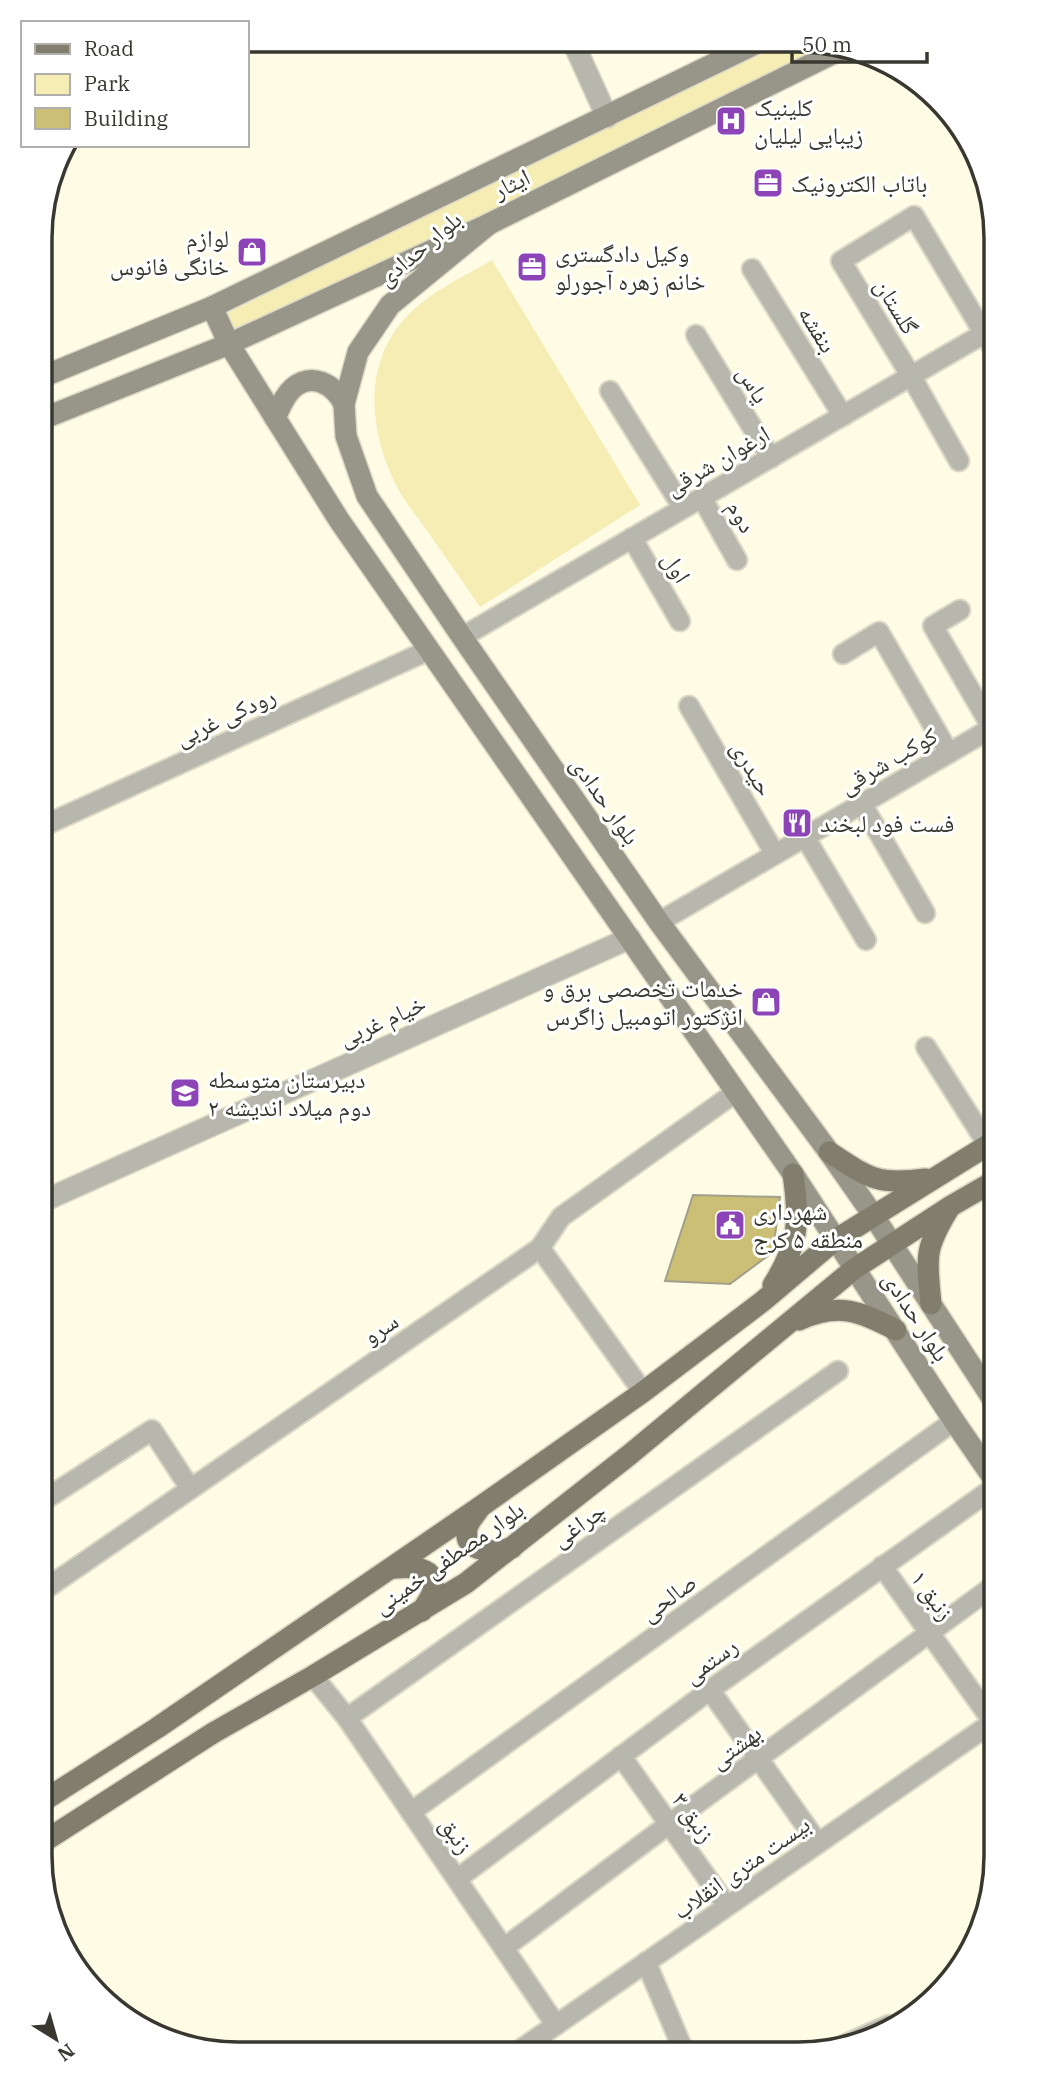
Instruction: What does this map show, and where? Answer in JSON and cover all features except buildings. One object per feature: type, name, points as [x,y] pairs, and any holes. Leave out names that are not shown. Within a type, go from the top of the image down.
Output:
[{"type":"main road","name":"ایثار","points":[[53,372],[212,307],[739,53]]},
{"type":"main road","name":"ایثار","points":[[53,415],[229,344],[489,224],[829,55]]},
{"type":"main road","name":"بلوار حدادی","points":[[489,224],[390,305],[358,352],[344,404],[346,436],[368,496],[461,637],[659,922],[873,1215],[984,1386]]},
{"type":"main road","name":"بلوار حدادی","points":[[212,307],[229,344],[339,520],[793,1174],[984,1466]]},
{"type":"main road","points":[[275,418],[290,390],[302,382],[315,380],[327,384],[338,392],[344,404]]},
{"type":"main road","name":"بلوار مصطفی خمینی","points":[[53,1795],[394,1568],[643,1392],[763,1301],[835,1240],[984,1147]]},
{"type":"main road","points":[[829,1152],[864,1175],[884,1181],[932,1178]]},
{"type":"main road","points":[[763,1301],[785,1266],[793,1247],[798,1205],[793,1174]]},
{"type":"main road","name":"بلوار مصطفی خمینی","points":[[53,1836],[213,1733],[466,1583],[628,1456],[854,1269],[984,1187]]},
{"type":"main road","points":[[931,1304],[928,1250],[934,1233],[951,1206]]},
{"type":"main road","points":[[781,1328],[812,1314],[841,1308],[867,1314],[896,1330]]},
{"type":"main road","points":[[481,1507],[467,1529],[468,1538],[473,1545],[479,1550],[498,1552],[512,1548]]},
{"type":"main road","points":[[394,1568],[414,1567],[426,1571],[431,1577],[433,1590],[422,1611]]},
{"type":"street","points":[[578,53],[607,117]]},
{"type":"street","name":"گلستان","points":[[958,461],[911,376],[841,261],[914,216],[984,321]]},
{"type":"street","name":"بنفشه","points":[[752,269],[843,416]]},
{"type":"street","name":"ارغوان شرقی","points":[[461,637],[984,333]]},
{"type":"street","name":"یاس","points":[[696,335],[771,458]]},
{"type":"street","points":[[610,391],[683,508]]},
{"type":"street","name":"دوم","points":[[702,498],[737,560]]},
{"type":"street","name":"اول","points":[[632,538],[680,621]]},
{"type":"street","points":[[960,610],[933,626],[984,708]]},
{"type":"street","points":[[842,654],[878,632],[949,753]]},
{"type":"street","name":"رودکی غربی","points":[[53,822],[429,650]]},
{"type":"street","name":"حیدری","points":[[689,706],[775,854]]},
{"type":"street","name":"کوکب شرقی","points":[[659,922],[984,732]]},
{"type":"street","points":[[862,804],[925,913]]},
{"type":"street","points":[[805,837],[866,940]]},
{"type":"street","name":"خیام غربی","points":[[53,1197],[629,938]]},
{"type":"street","points":[[926,1047],[984,1130]]},
{"type":"street","name":"سرو","points":[[53,1584],[540,1248],[561,1217],[736,1092]]},
{"type":"street","points":[[540,1248],[643,1392]]},
{"type":"street","name":"چراغی","points":[[347,1718],[838,1371]]},
{"type":"street","name":"صالحی","points":[[411,1812],[954,1421]]},
{"type":"street","points":[[53,1494],[152,1430],[190,1488]]},
{"type":"street","name":"رستمی","points":[[457,1879],[710,1690],[984,1493]]},
{"type":"street","name":"زنبق ۱","points":[[882,1566],[984,1706]]},
{"type":"street","name":"بهشتی","points":[[504,1948],[984,1593]]},
{"type":"street","name":"زنبق","points":[[313,1676],[347,1718],[556,2025]]},
{"type":"street","points":[[710,1690],[818,1843]]},
{"type":"street","name":"بیست متری انقلاب","points":[[531,2042],[984,1729]]},
{"type":"street","name":"زنبق ۳","points":[[621,1756],[727,1906]]},
{"type":"street","points":[[646,1962],[680,2042]]},
{"type":"green space","points":[[758,53],[817,54],[235,335],[227,313]]},
{"type":"green space","points":[[492,260],[640,505],[480,607],[398,489],[380,444],[375,397],[377,374],[384,352],[395,331],[411,312],[440,290]]},
{"type":"place","name":"کلینیک زیبایی لیلیان","points":[[731,121]]},
{"type":"place","name":"باتاب الکترونیک","points":[[768,183]]},
{"type":"place","name":"لوازم خانگی فانوس","points":[[252,252]]},
{"type":"place","name":"وکیل دادگستری خانم زهره آجورلو","points":[[532,267]]},
{"type":"place","name":"فست فود لبخند","points":[[797,823]]},
{"type":"place","name":"خدمات تخصصی برق و انژکتور اتومبیل زاگرس","points":[[766,1002]]},
{"type":"place","name":"دبیرستان متوسطه دوم میلاد اندیشه ۲","points":[[185,1093]]},
{"type":"place","name":"شهرداری منطقه ۵ کرج","points":[[730,1225]]}]
